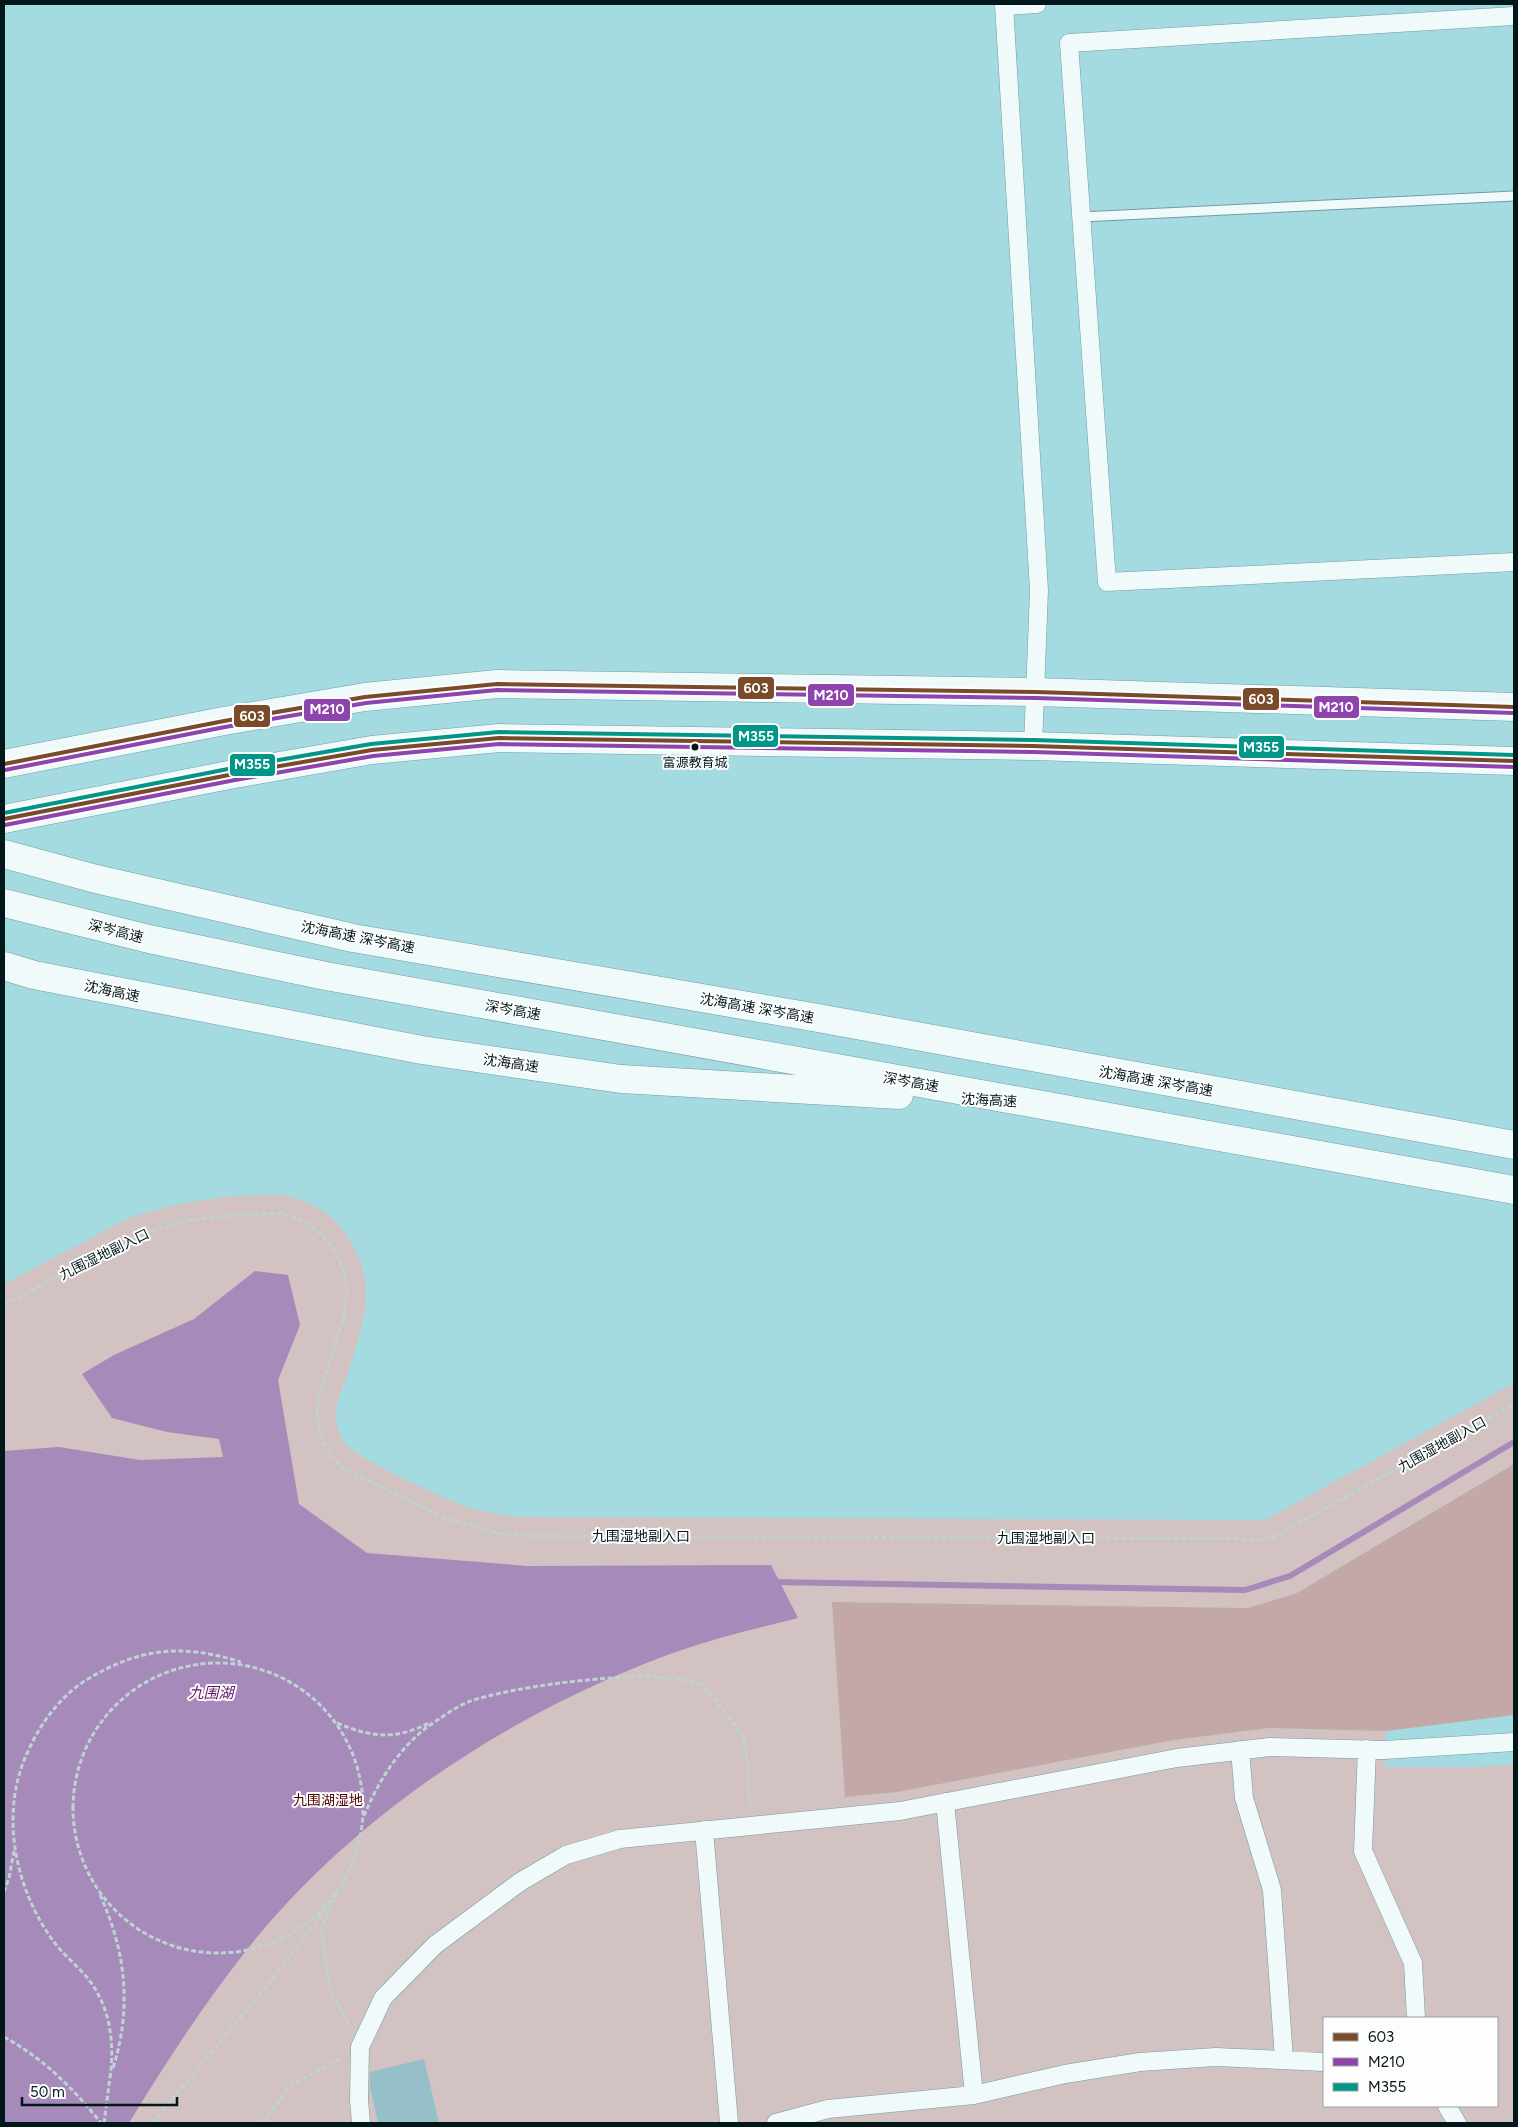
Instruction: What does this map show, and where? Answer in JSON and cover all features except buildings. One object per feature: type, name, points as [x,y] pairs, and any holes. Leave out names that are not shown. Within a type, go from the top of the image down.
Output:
[{"type":"main road","points":[[4,764],[365,696],[497,684],[1036,692],[1514,707]]},
{"type":"main road","points":[[4,819],[234,774],[363,752],[499,738],[1033,746],[1514,761]]},
{"type":"main road","name":"沈海高速 深岑高速","points":[[4,854],[96,879],[353,938],[818,1018],[1514,1146]]},
{"type":"main road","name":"深岑高速","points":[[4,903],[255,962],[1025,1102]]},
{"type":"main road","name":"沈海高速","points":[[4,966],[224,1013],[422,1050],[611,1077],[1025,1102]]},
{"type":"main road","points":[[1025,1102],[1514,1190]]},
{"type":"street","points":[[1033,746],[1039,617],[1038,572],[1004,5],[1038,4]]},
{"type":"street","points":[[1514,16],[1069,43],[1107,582],[1514,562]]},
{"type":"street","points":[[361,2123],[359,2100],[360,2047],[382,1998],[435,1945],[520,1882],[566,1855],[620,1839],[900,1811],[1177,1758],[1240,1750],[1270,1747],[1367,1749],[1514,1742]]},
{"type":"street","points":[[1367,1749],[1363,1851],[1412,1963],[1416,2017]]},
{"type":"street","points":[[1240,1750],[1244,1798],[1272,1890],[1284,2059]]},
{"type":"street","points":[[945,1802],[974,2094]]},
{"type":"street","points":[[704,1830],[729,2123]]},
{"type":"street","points":[[776,2123],[828,2109],[974,2094],[1065,2074],[1140,2062],[1216,2057],[1323,2062]]},
{"type":"street","points":[[1448,2107],[1457,2123]]},
{"type":"lane","points":[[1081,218],[1514,196]]},
{"type":"path","name":"九围湿地副入口","points":[[4,1305],[140,1234],[186,1221],[234,1214],[282,1214],[303,1221],[321,1234],[336,1251],[344,1272],[347,1294],[344,1316],[318,1399],[317,1418],[321,1437],[330,1454],[343,1468],[447,1519],[499,1533],[525,1536],[1270,1539],[1514,1404]]},
{"type":"path","points":[[103,2123],[113,2056],[112,2034],[106,2013],[98,1994],[86,1976],[54,1941],[40,1920],[26,1889],[15,1848],[13,1812],[18,1776],[31,1742],[51,1712],[77,1687],[107,1667],[141,1655],[176,1650],[212,1653],[247,1663],[281,1676],[312,1696],[337,1723],[353,1753],[358,1769],[362,1786],[363,1819]]},
{"type":"path","points":[[110,2078],[123,2024],[124,1978],[118,1942],[98,1890],[81,1856],[73,1818],[75,1780],[87,1744],[92,1736],[108,1712],[137,1686],[171,1669],[208,1662],[247,1663]]},
{"type":"path","points":[[337,1723],[361,1733],[388,1736],[413,1731],[468,1702],[511,1691],[621,1676],[666,1676],[702,1686],[743,1738],[752,1825]]},
{"type":"path","points":[[263,2123],[290,2086],[326,2068],[360,2047],[330,1991],[321,1928],[356,1855],[363,1819],[375,1789],[394,1762],[418,1735],[437,1720]]},
{"type":"path","points":[[4,1892],[15,1848]]},
{"type":"path","points":[[98,1890],[121,1917],[151,1937],[184,1950],[220,1954],[255,1949],[288,1936],[317,1915],[340,1888]]},
{"type":"path","points":[[153,2123],[209,2054],[260,1996],[340,1888]]},
{"type":"path","points":[[4,2037],[34,2057],[60,2078],[103,2123]]},
{"type":"green space","name":"九围湖湿地","points":[[285,1195],[307,1203],[333,1219],[342,1229],[357,1253],[365,1279],[366,1293],[363,1318],[356,1348],[337,1403],[337,1424],[345,1443],[368,1460],[428,1490],[477,1510],[502,1515],[527,1517],[1265,1520],[1514,1383],[1514,1464],[1297,1593],[1248,1608],[832,1602],[845,1797],[897,1792],[1174,1740],[1269,1728],[1386,1731],[1385,1767],[1483,1767],[1514,1764],[1514,2123],[4,2123],[4,1284],[133,1216],[183,1203],[233,1196]]},
{"type":"shaded area","points":[[1514,1464],[1514,1715],[1386,1731],[1269,1728],[1174,1740],[897,1792],[845,1797],[832,1602],[1248,1608],[1297,1593]]},
{"type":"water","name":"九围湖","points":[[255,1271],[288,1275],[300,1325],[278,1380],[299,1504],[367,1553],[527,1566],[771,1565],[798,1618],[682,1650],[589,1688],[536,1714],[484,1744],[434,1777],[386,1813],[340,1851],[297,1893],[257,1937],[222,1982],[190,2028],[129,2123],[4,2123],[4,1451],[59,1447],[140,1460],[223,1457],[219,1439],[167,1432],[112,1418],[82,1374],[114,1355],[194,1319]]},
{"type":"waterway","points":[[772,1582],[1245,1590],[1290,1576],[1514,1442]]},
{"type":"transit line","name":"603","points":[[4,764],[224,721],[365,697],[497,684],[1036,692],[1514,707]]},
{"type":"transit line","name":"M210","points":[[5,770],[225,727],[366,703],[497,690],[1036,698],[1514,713]]},
{"type":"transit line","name":"M355","points":[[4,813],[233,768],[371,744],[499,732],[1033,740],[1514,755]]},
{"type":"transit line","name":"603","points":[[4,819],[234,774],[372,750],[499,738],[1033,746],[1514,761]]},
{"type":"transit line","name":"M210","points":[[5,825],[235,780],[373,756],[499,744],[1033,752],[1514,767]]},
{"type":"place","name":"富源教育城","points":[[695,747]]}]
